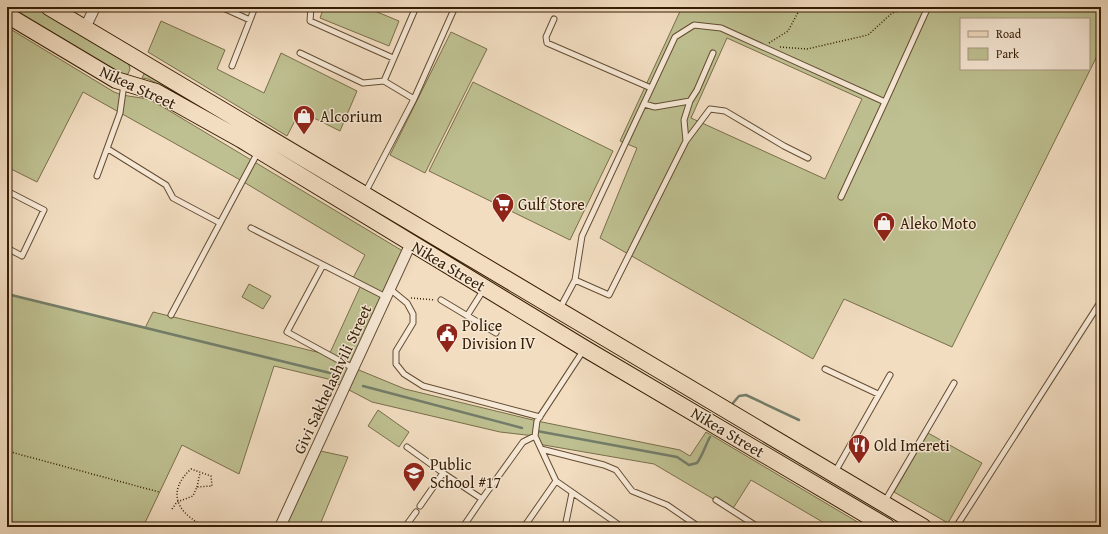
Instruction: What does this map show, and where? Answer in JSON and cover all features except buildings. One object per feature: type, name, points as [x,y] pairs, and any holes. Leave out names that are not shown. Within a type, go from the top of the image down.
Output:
[{"type":"main road","name":"Nikea Street","points":[[48,7],[538,297],[834,475],[883,503],[929,526]]},
{"type":"main road","name":"Nikea Street","points":[[7,15],[124,83],[156,92],[259,151],[584,348],[884,526]]},
{"type":"main road","points":[[124,83],[130,81],[137,75],[140,66],[138,60]]},
{"type":"main road","points":[[528,313],[538,297]]},
{"type":"street","points":[[85,28],[95,7]]},
{"type":"street","name":"Givi Sakhelashvili Street","points":[[280,527],[411,243]]},
{"type":"lane","points":[[95,7],[130,7]]},
{"type":"lane","points":[[221,7],[250,20]]},
{"type":"lane","points":[[232,66],[255,7]]},
{"type":"lane","points":[[311,7],[310,21],[393,58]]},
{"type":"lane","points":[[384,81],[416,7]]},
{"type":"lane","points":[[365,194],[414,99],[455,7]]},
{"type":"lane","points":[[841,197],[928,7]]},
{"type":"lane","points":[[554,18],[546,37],[547,43],[651,88]]},
{"type":"lane","points":[[559,310],[575,280],[582,236],[675,37],[694,25],[721,28],[885,102]]},
{"type":"lane","points":[[300,53],[363,83],[384,81],[414,99]]},
{"type":"lane","points":[[686,141],[684,120],[690,101],[697,90],[713,53]]},
{"type":"lane","points":[[97,176],[123,104],[124,83]]},
{"type":"lane","points":[[644,104],[655,107],[690,101]]},
{"type":"lane","points":[[575,280],[609,295],[686,141],[710,109],[726,111],[784,146],[808,158]]},
{"type":"lane","points":[[108,149],[166,185],[173,198],[220,223]]},
{"type":"lane","points":[[171,315],[259,151]]},
{"type":"lane","points":[[7,191],[44,210],[22,256],[7,248]]},
{"type":"lane","points":[[251,228],[323,265],[399,297],[407,303],[413,314],[413,323],[396,351],[396,364],[404,374],[423,386],[540,417]]},
{"type":"lane","points":[[323,265],[287,332],[353,368]]},
{"type":"lane","points":[[467,316],[485,287]]},
{"type":"lane","points":[[441,300],[496,333]]},
{"type":"lane","points":[[956,527],[1101,301]]},
{"type":"lane","points":[[584,348],[540,417],[535,436],[556,481],[622,527]]},
{"type":"lane","points":[[825,369],[878,394]]},
{"type":"lane","points":[[834,475],[890,375]]},
{"type":"lane","points":[[883,503],[954,383]]},
{"type":"lane","points":[[464,527],[523,442],[535,436]]},
{"type":"lane","points":[[407,447],[482,499]]},
{"type":"lane","points":[[541,449],[604,465],[616,470],[632,491],[667,505],[699,527]]},
{"type":"lane","points":[[420,506],[443,473]]},
{"type":"lane","points":[[524,527],[556,481]]},
{"type":"lane","points":[[565,527],[572,493]]},
{"type":"lane","points":[[716,500],[758,527]]},
{"type":"lane","points":[[405,527],[416,512]]},
{"type":"path","points":[[762,47],[788,31],[801,7]]},
{"type":"path","points":[[762,47],[784,46],[806,49],[868,36],[892,13],[911,7]]},
{"type":"path","points":[[399,297],[441,300]]},
{"type":"path","points":[[7,451],[159,492]]},
{"type":"path","points":[[197,487],[212,486],[211,476],[191,469],[186,474],[177,494],[177,502],[182,510],[200,524],[198,527]]},
{"type":"path","points":[[172,509],[177,502],[193,496],[197,487],[200,472]]},
{"type":"path","points":[[929,526],[939,527]]},
{"type":"green space","points":[[7,7],[36,7],[128,61],[130,69],[128,74],[123,75]]},
{"type":"green space","points":[[324,7],[365,7],[399,21],[389,46],[320,18]]},
{"type":"green space","points":[[682,7],[1101,7],[1101,48],[952,347],[844,299],[813,359],[600,238],[637,148],[620,141]],"holes":[[[727,38],[862,99],[825,179],[691,118]]]},
{"type":"green space","points":[[161,21],[225,50],[217,69],[264,93],[281,53],[357,91],[340,131],[300,111],[287,136],[148,52]]},
{"type":"green space","points":[[7,27],[114,92],[122,95],[148,99],[163,107],[406,253],[354,368],[405,389],[537,421],[680,450],[690,456],[706,432],[866,527],[831,527],[751,480],[732,510],[654,464],[538,444],[535,436],[500,432],[372,402],[328,379],[274,366],[239,474],[182,445],[143,527],[7,527],[7,294],[145,328],[153,312],[329,355],[361,285],[352,280],[365,255],[242,181],[83,92],[37,182],[7,167]]},
{"type":"green space","points":[[451,32],[487,49],[425,173],[390,155]]},
{"type":"green space","points":[[145,72],[169,86],[168,89],[148,79],[142,78]]},
{"type":"green space","points":[[473,82],[613,151],[570,240],[429,171]]},
{"type":"green space","points":[[249,284],[271,296],[263,309],[242,297]]},
{"type":"green space","points":[[378,410],[409,432],[399,447],[368,426]]},
{"type":"green space","points":[[928,433],[982,463],[948,523],[894,492]]},
{"type":"green space","points":[[316,450],[348,457],[319,527],[280,527]]},
{"type":"waterway","points":[[7,294],[330,373]]},
{"type":"waterway","points":[[363,386],[522,428]]},
{"type":"waterway","points":[[733,403],[739,396],[746,395],[799,420]]},
{"type":"waterway","points":[[537,431],[677,457],[689,465],[697,463],[710,437]]},
{"type":"place","name":"Alcorium","points":[[304,136]]},
{"type":"place","name":"Gulf Store","points":[[503,224]]},
{"type":"place","name":"Aleko Moto","points":[[884,242]]},
{"type":"place","name":"Police Division IV","points":[[447,354]]},
{"type":"place","name":"Old Imereti","points":[[859,464]]},
{"type":"place","name":"Public School #17","points":[[414,492]]}]
